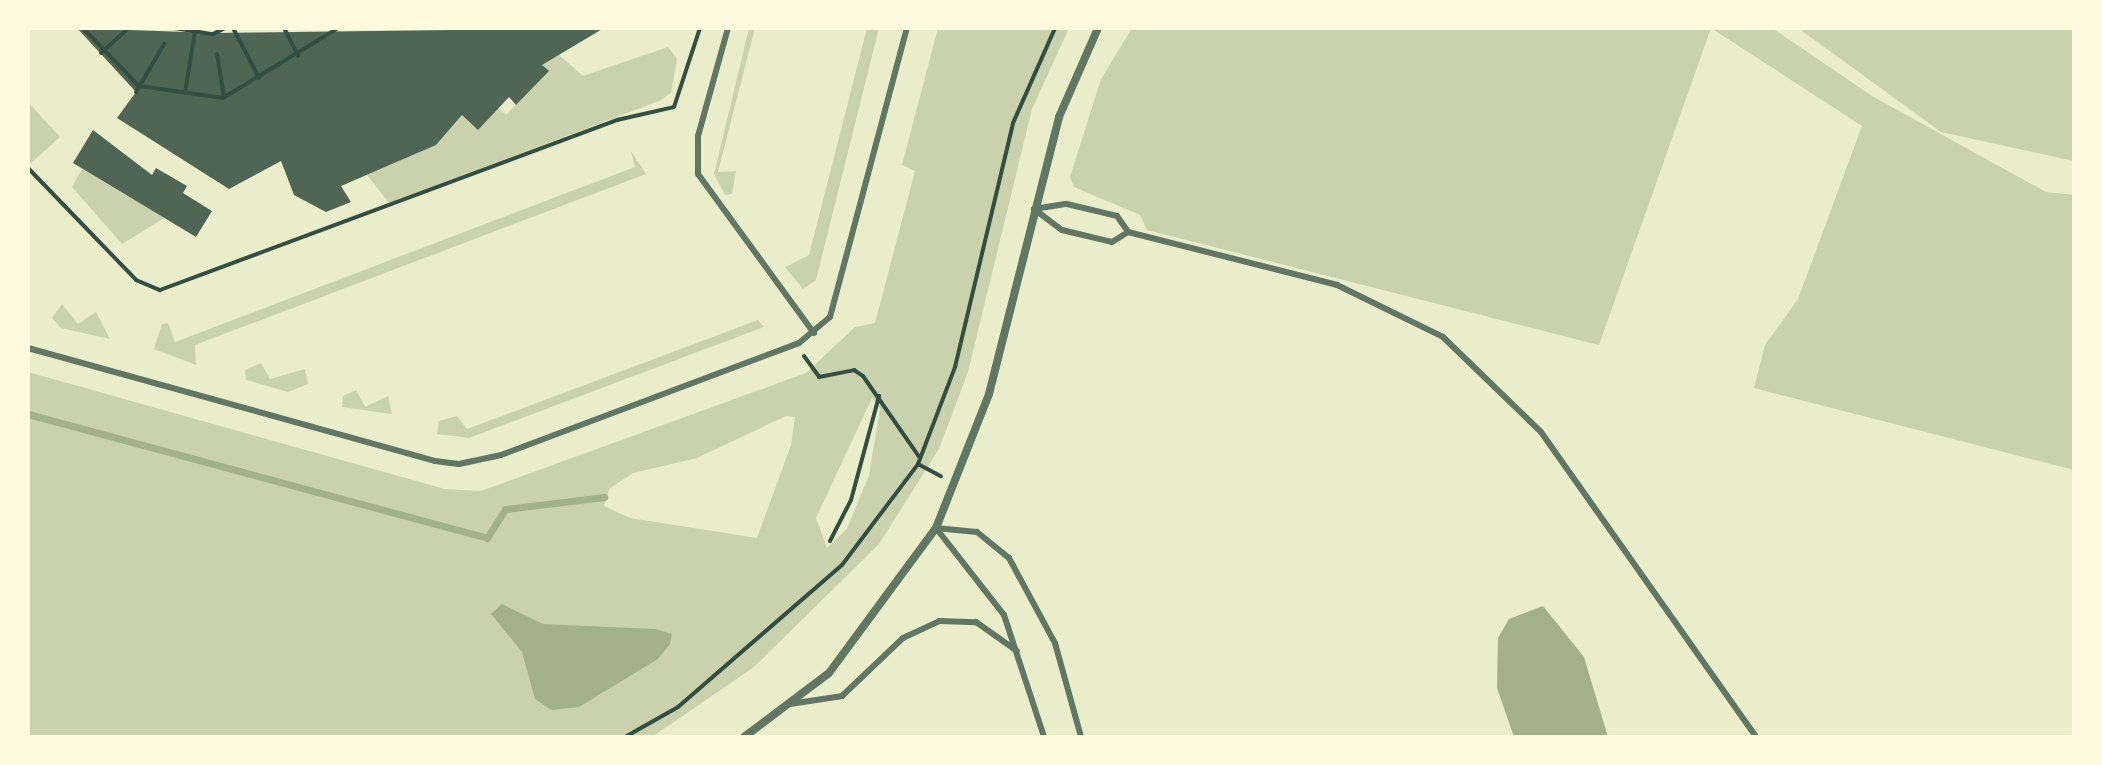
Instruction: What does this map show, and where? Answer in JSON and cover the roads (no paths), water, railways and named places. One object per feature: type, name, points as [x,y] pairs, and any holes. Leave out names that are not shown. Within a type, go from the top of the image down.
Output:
[{"type":"street","points":[[744,737],[829,673],[936,528],[956,484],[989,394],[1059,117],[1098,28]]},
{"type":"lane","points":[[728,28],[698,136],[702,186],[814,333]]},
{"type":"lane","points":[[28,348],[459,464],[501,455],[814,333],[840,296],[907,28]]},
{"type":"lane","points":[[1034,209],[1067,204],[1117,216],[1128,232],[1337,285],[1426,325],[1480,366],[1541,432],[1756,737]]},
{"type":"lane","points":[[1034,209],[1062,230],[1112,242],[1128,232]]},
{"type":"lane","points":[[936,528],[1004,615],[1044,737]]},
{"type":"lane","points":[[936,528],[977,532],[1009,558],[1055,643],[1081,737]]},
{"type":"lane","points":[[786,705],[842,696],[903,638],[931,622],[976,622],[1017,651]]},
{"type":"waterway","points":[[28,414],[487,538],[505,509],[604,497]]}]
